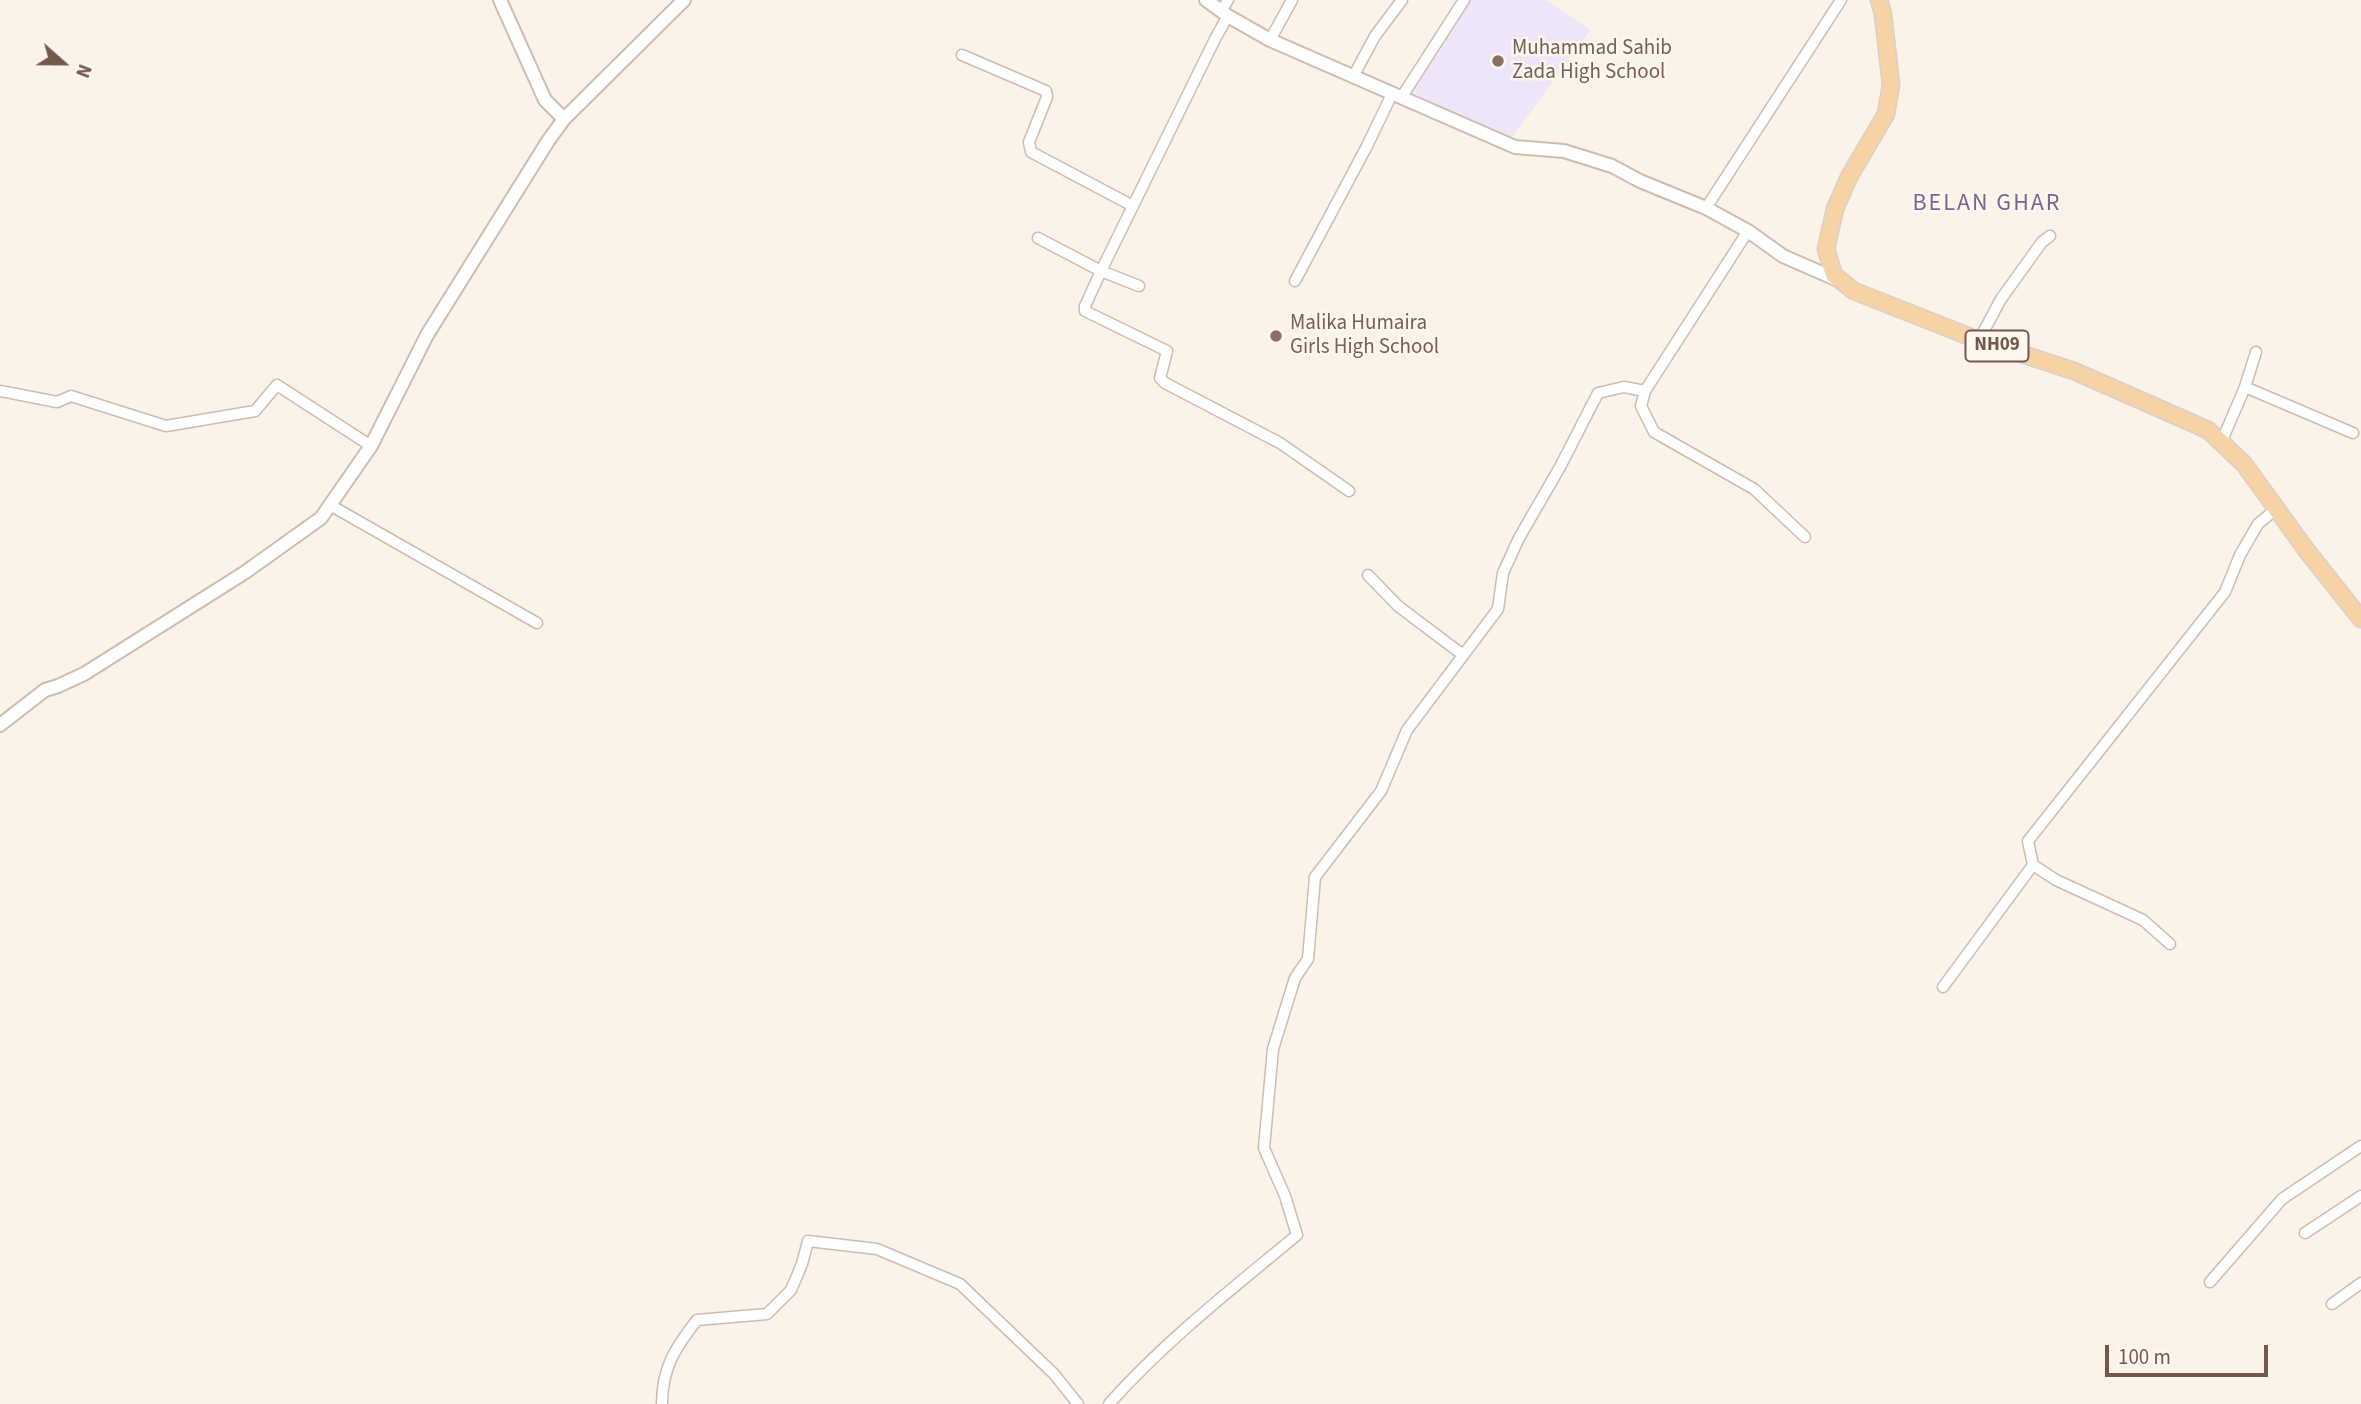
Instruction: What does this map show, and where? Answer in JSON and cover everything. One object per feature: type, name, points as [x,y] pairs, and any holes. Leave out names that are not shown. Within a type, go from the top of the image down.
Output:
[{"type":"main road","points":[[1843,283],[1834,275],[1826,249],[1835,209],[1849,177],[1886,114],[1891,85],[1879,0]]},
{"type":"main road","name":"NH09","points":[[1843,283],[1854,291],[1979,340],[2074,371],[2208,430],[2244,464],[2361,619]]},
{"type":"street","points":[[500,0],[545,100],[564,119]]},
{"type":"street","points":[[0,725],[45,690],[84,674],[244,573],[321,518],[371,446],[427,335],[564,119],[684,0]]},
{"type":"street","points":[[1206,0],[1226,9],[1270,40],[1516,147],[1564,151],[1612,166],[1640,181],[1706,208],[1783,256],[1843,283]]},
{"type":"street","points":[[1270,40],[1292,0]]},
{"type":"street","points":[[1353,76],[1376,36],[1402,0]]},
{"type":"street","points":[[1295,281],[1367,146],[1397,96],[1464,0]]},
{"type":"street","points":[[1706,208],[1841,0]]},
{"type":"street","points":[[1226,9],[1216,37],[1101,271],[1085,311],[1167,351],[1160,378],[1280,443],[1349,491]]},
{"type":"street","points":[[962,55],[1046,92],[1047,97],[1029,142],[1031,152],[1133,206]]},
{"type":"street","points":[[1748,232],[1644,391],[1642,406],[1654,432],[1754,489],[1805,537]]},
{"type":"street","points":[[1979,340],[2001,299],[2042,242],[2050,236]]},
{"type":"street","points":[[1038,238],[1101,271],[1139,286]]},
{"type":"street","points":[[2221,443],[2245,387],[2256,352]]},
{"type":"street","points":[[0,391],[57,402],[71,396],[166,426],[255,411],[277,384],[371,446]]},
{"type":"street","points":[[1109,1404],[1125,1386],[1230,1290],[1297,1235],[1285,1196],[1264,1148],[1273,1049],[1295,978],[1308,959],[1315,877],[1381,791],[1407,730],[1498,609],[1503,573],[1519,538],[1598,393],[1625,387],[1644,391]]},
{"type":"street","points":[[2245,387],[2353,433]]},
{"type":"street","points":[[330,505],[537,623]]},
{"type":"street","points":[[2170,944],[2143,920],[2056,880],[2033,865],[2028,841],[2225,592],[2240,555],[2258,524],[2276,509]]},
{"type":"street","points":[[1368,575],[1398,606],[1463,654]]},
{"type":"street","points":[[1943,987],[2033,865]]},
{"type":"street","points":[[2210,1282],[2282,1199],[2361,1146]]},
{"type":"street","points":[[2305,1233],[2361,1196]]},
{"type":"street","points":[[662,1404],[662,1382],[676,1346],[697,1320],[767,1314],[791,1290],[808,1241],[877,1249],[960,1284],[1054,1374],[1079,1404]]},
{"type":"street","points":[[2332,1304],[2361,1283]]},
{"type":"shaded area","name":"Muhammad Sahib Zada High School","points":[[1463,0],[1546,0],[1591,30],[1512,137],[1410,92]]},
{"type":"place","name":"Muhammad Sahib Zada High School","points":[[1498,61]]},
{"type":"place","name":"Malika Humaira Girls High School","points":[[1276,336]]},
{"type":"district","name":"BELAN GHAR","points":[[1987,205]]}]
